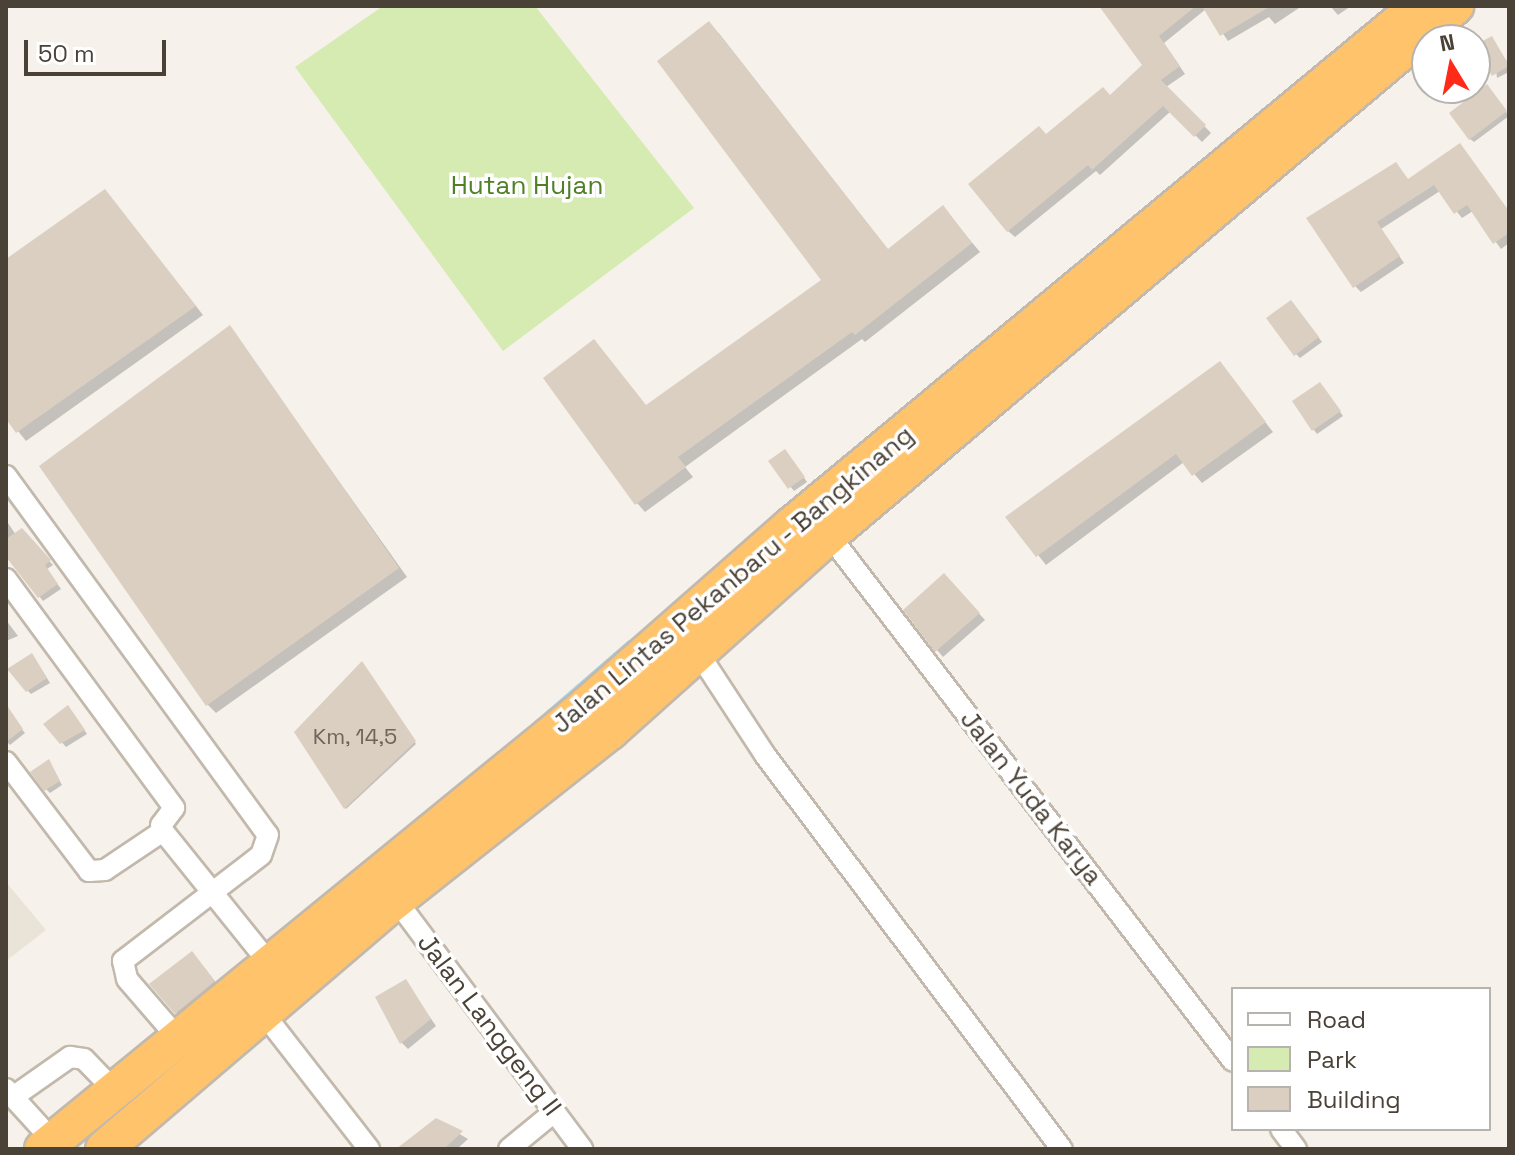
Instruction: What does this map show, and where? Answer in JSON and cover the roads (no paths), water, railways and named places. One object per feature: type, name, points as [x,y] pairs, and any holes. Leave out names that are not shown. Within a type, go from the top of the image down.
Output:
[{"type":"highway","name":"Jalan Lintas Pekanbaru - Bangkinang","points":[[108,1148],[396,900],[598,718],[791,526],[1419,6]]},
{"type":"highway","name":"Jalan Lintas Pekanbaru - Bangkinang","points":[[48,1145],[269,963],[598,718],[699,654],[829,535],[1455,6]]},
{"type":"street","points":[[6,476],[263,823],[268,846],[210,895],[127,954],[123,961],[127,979],[178,1038]]},
{"type":"street","name":"Jalan Yuda Karya","points":[[829,535],[1231,1058]]},
{"type":"street","points":[[6,579],[174,808],[161,825],[163,831],[210,895],[269,963]]},
{"type":"street","points":[[699,654],[782,780],[1062,1149]]},
{"type":"street","points":[[6,762],[89,871],[105,870],[163,831]]},
{"type":"street","name":"Jalan Langgeng II","points":[[396,900],[582,1149]]},
{"type":"street","points":[[264,1014],[369,1149]]},
{"type":"street","points":[[48,1145],[10,1093],[70,1057],[84,1059],[114,1090]]},
{"type":"street","points":[[509,1149],[554,1112]]},
{"type":"street","points":[[1282,1131],[1296,1149]]},
{"type":"waterway","points":[[536,724],[630,643]]},
{"type":"park label","name":"Hutan Hujan","points":[[527,186]]}]
